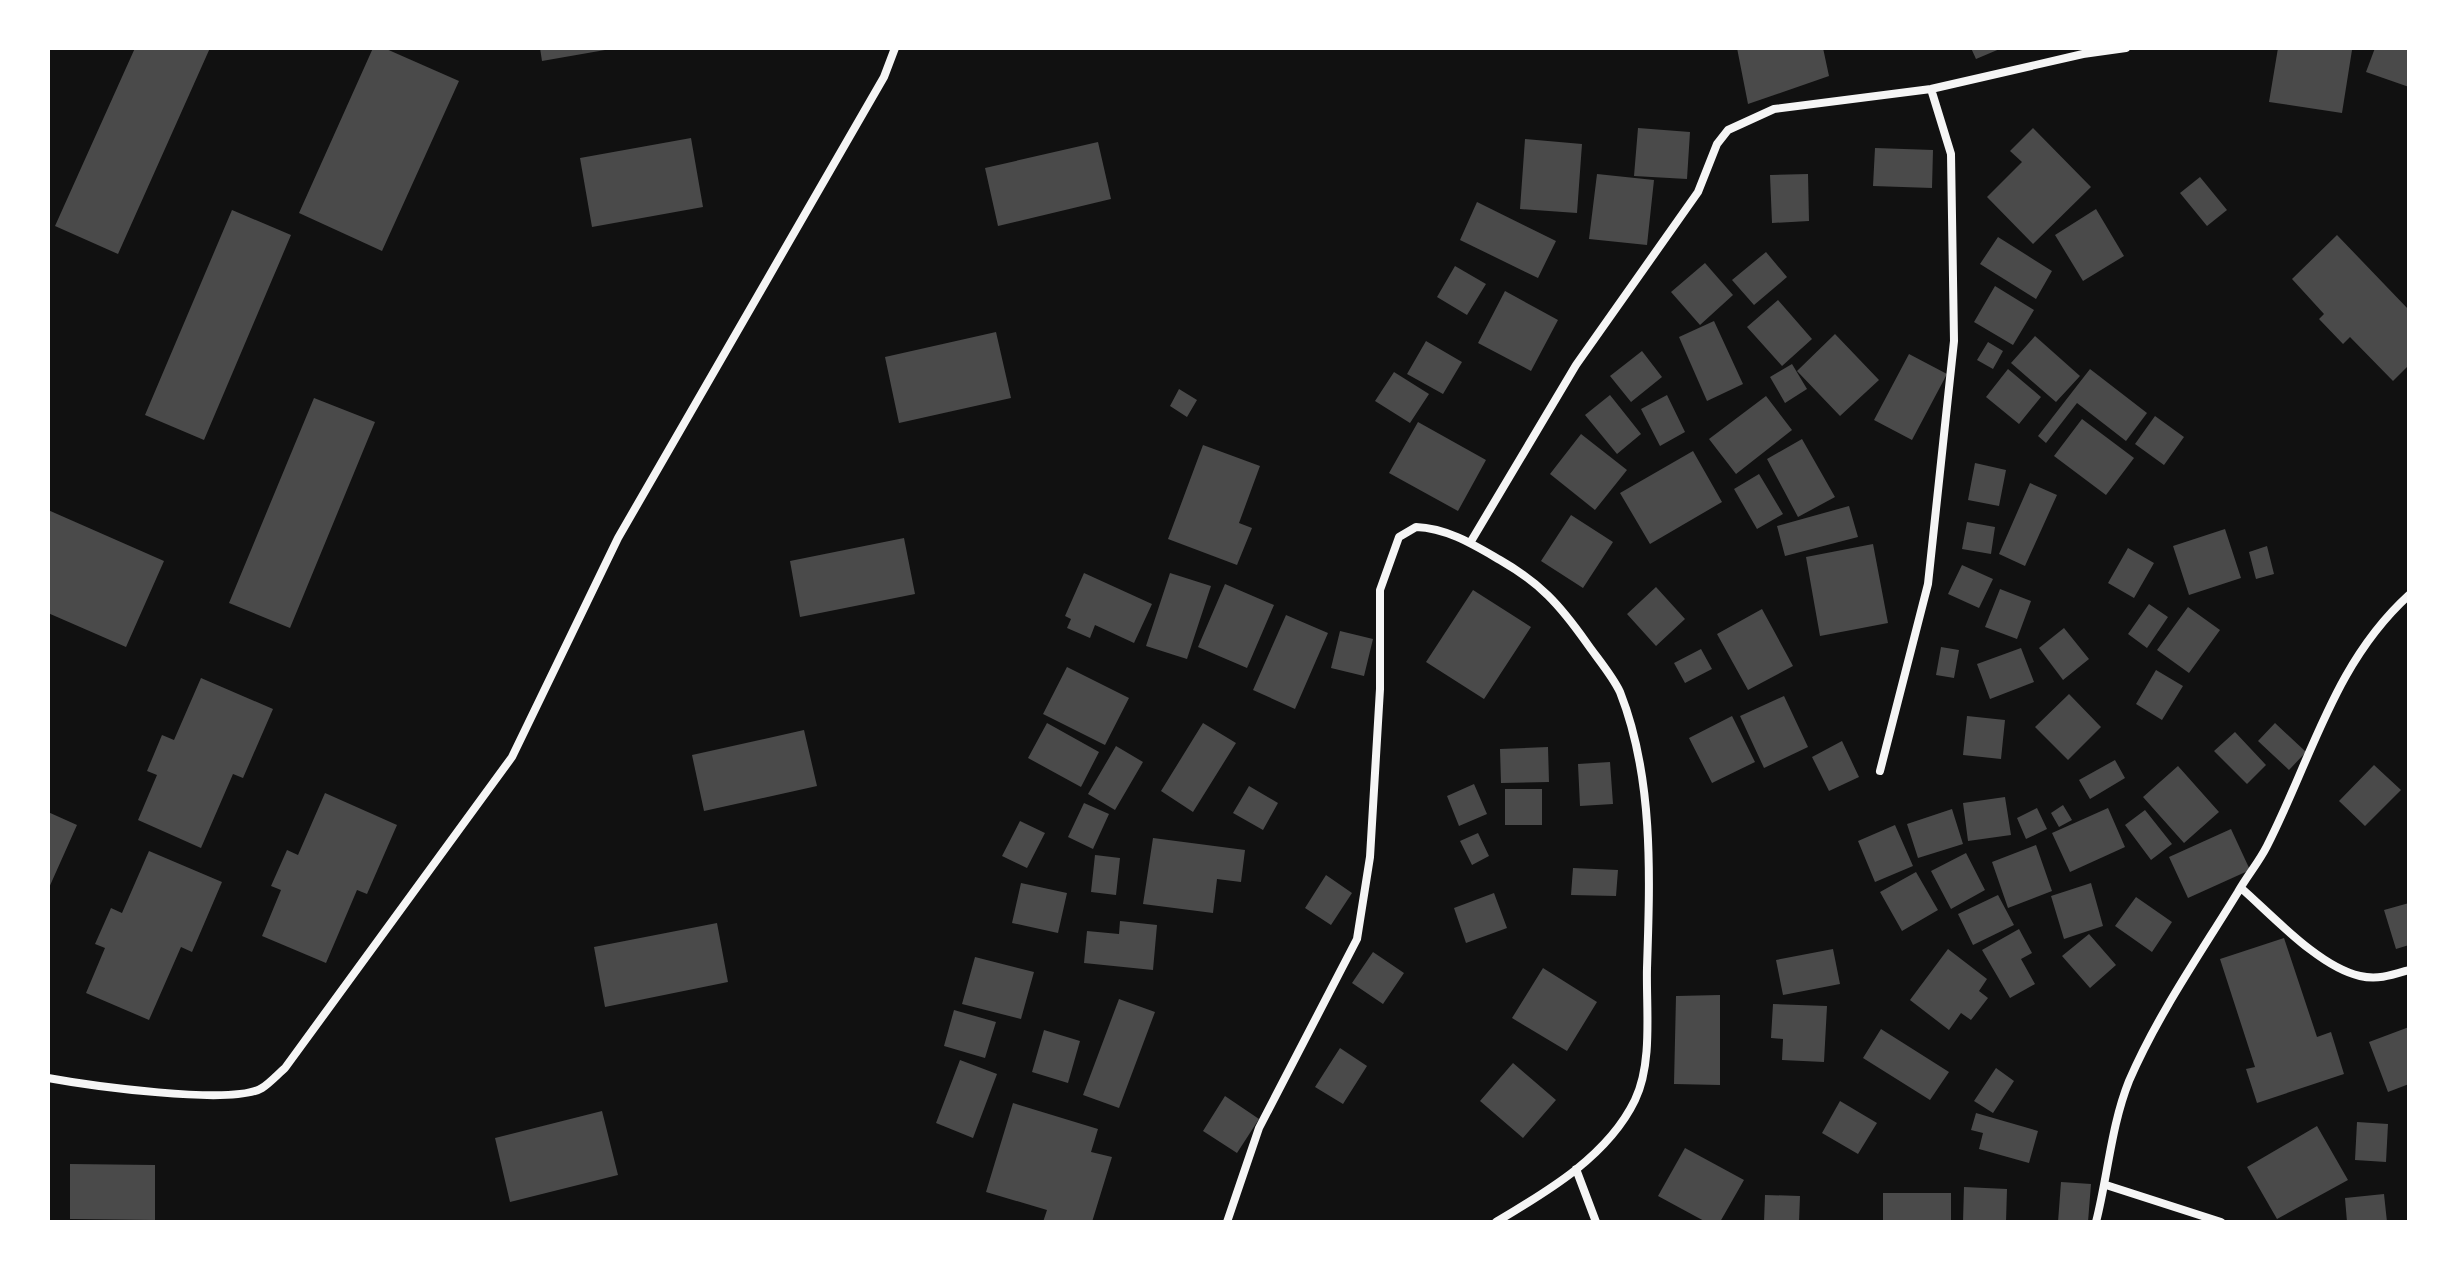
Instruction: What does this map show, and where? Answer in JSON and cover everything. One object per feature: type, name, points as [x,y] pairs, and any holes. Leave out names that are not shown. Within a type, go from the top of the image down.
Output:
[{"type":"street","points":[[48,1078],[116,1091],[229,1094],[260,1090],[285,1068],[512,757],[618,538],[884,77],[895,48]]},
{"type":"street","points":[[1470,543],[1576,365],[1698,192],[1717,144],[1728,130],[1774,109],[1931,89],[2083,54],[2126,48]]},
{"type":"street","points":[[1880,771],[1928,584],[1954,341],[1951,154],[1931,89]]},
{"type":"street","points":[[1227,1222],[1259,1128],[1357,939],[1365,906],[1370,857],[1380,689],[1380,590],[1399,537],[1416,527],[1449,534],[1470,543],[1536,580],[1577,629],[1619,690],[1635,742],[1647,822],[1649,903],[1644,1064],[1637,1098],[1619,1124],[1560,1184],[1496,1222]]},
{"type":"street","points":[[2096,1222],[2106,1185],[2114,1126],[2129,1081],[2163,1012],[2267,847],[2317,728],[2353,661],[2384,618],[2409,595]]},
{"type":"street","points":[[2241,888],[2299,940],[2333,964],[2358,976],[2382,978],[2409,970]]},
{"type":"street","points":[[1576,1169],[1596,1222]]},
{"type":"street","points":[[2106,1185],[2221,1222]]},
{"type":"building","points":[[135,48],[210,48],[118,254],[55,226]]},
{"type":"building","points":[[373,48],[384,48],[459,81],[382,251],[299,213]]},
{"type":"building","points":[[540,48],[605,48],[605,50],[542,61]]},
{"type":"building","points":[[1737,48],[1823,48],[1829,76],[1748,104]]},
{"type":"building","points":[[1971,48],[2002,48],[1976,59]]},
{"type":"building","points":[[2278,48],[2352,50],[2342,113],[2269,102]]},
{"type":"building","points":[[2375,48],[2409,48],[2409,87],[2366,72]]},
{"type":"building","points":[[1638,128],[1690,132],[1687,179],[1634,176]]},
{"type":"building","points":[[2033,128],[2091,187],[2033,244],[1987,197],[2022,162],[2010,151]]},
{"type":"building","points":[[691,138],[703,207],[592,227],[580,158]]},
{"type":"building","points":[[1525,139],[1582,144],[1577,213],[1520,209]]},
{"type":"building","points":[[1098,142],[1111,199],[998,226],[985,168]]},
{"type":"building","points":[[1875,148],[1933,150],[1932,188],[1873,186]]},
{"type":"building","points":[[1597,174],[1654,180],[1647,245],[1589,239]]},
{"type":"building","points":[[1808,174],[1809,221],[1772,223],[1770,175]]},
{"type":"building","points":[[2200,177],[2227,210],[2207,226],[2180,193]]},
{"type":"building","points":[[1477,202],[1556,241],[1538,278],[1460,240]]},
{"type":"building","points":[[2096,209],[2124,256],[2083,281],[2055,235]]},
{"type":"building","points":[[232,210],[291,235],[204,440],[145,415]]},
{"type":"building","points":[[2337,235],[2409,310],[2409,365],[2393,381],[2350,337],[2343,344],[2319,319],[2324,314],[2292,279]]},
{"type":"building","points":[[1998,237],[2052,271],[2036,299],[1980,264]]},
{"type":"building","points":[[1766,252],[1787,277],[1754,305],[1732,280]]},
{"type":"building","points":[[1705,263],[1733,295],[1700,325],[1671,292]]},
{"type":"building","points":[[1455,266],[1486,284],[1467,315],[1437,297]]},
{"type":"building","points":[[1995,286],[2034,310],[2013,345],[1974,322]]},
{"type":"building","points":[[1505,291],[1558,320],[1531,371],[1478,343]]},
{"type":"building","points":[[1778,300],[1812,339],[1782,366],[1747,327]]},
{"type":"building","points":[[1714,321],[1743,384],[1707,401],[1679,337]]},
{"type":"building","points":[[996,332],[1011,398],[899,423],[885,357]]},
{"type":"building","points":[[1835,334],[1879,380],[1840,416],[1797,371]]},
{"type":"building","points":[[2035,336],[2080,376],[2056,402],[2011,363]]},
{"type":"building","points":[[1426,341],[1462,362],[1443,394],[1407,374]]},
{"type":"building","points":[[1988,342],[2003,351],[1993,369],[1977,360]]},
{"type":"building","points":[[1642,351],[1662,377],[1631,402],[1610,376]]},
{"type":"building","points":[[1909,354],[1947,374],[1912,440],[1874,420]]},
{"type":"building","points":[[1792,364],[1807,389],[1785,403],[1770,377]]},
{"type":"building","points":[[2008,369],[2041,397],[2019,424],[1986,397]]},
{"type":"building","points":[[2090,369],[2147,413],[2126,441],[2077,403],[2046,443],[2038,436]]},
{"type":"building","points":[[1394,372],[1429,394],[1410,423],[1375,401]]},
{"type":"building","points":[[1179,389],[1197,400],[1187,417],[1170,406]]},
{"type":"building","points":[[1610,395],[1641,434],[1617,454],[1585,415]]},
{"type":"building","points":[[1667,395],[1685,432],[1660,446],[1641,409]]},
{"type":"building","points":[[1766,396],[1792,430],[1736,474],[1709,439]]},
{"type":"building","points":[[314,398],[375,422],[290,628],[229,603]]},
{"type":"building","points":[[2155,416],[2184,437],[2164,465],[2135,444]]},
{"type":"building","points":[[2082,419],[2134,458],[2106,495],[2054,456]]},
{"type":"building","points":[[1418,422],[1486,460],[1458,511],[1389,473]]},
{"type":"building","points":[[1581,434],[1627,470],[1595,510],[1550,474]]},
{"type":"building","points":[[1802,439],[1835,497],[1798,517],[1767,459]]},
{"type":"building","points":[[1203,445],[1260,466],[1239,523],[1252,528],[1237,565],[1168,539]]},
{"type":"building","points":[[1693,451],[1722,502],[1650,544],[1620,493]]},
{"type":"building","points":[[1975,463],[2006,470],[1999,506],[1968,500]]},
{"type":"building","points":[[1759,474],[1783,514],[1757,529],[1734,489]]},
{"type":"building","points":[[2030,483],[2057,495],[2025,566],[1999,554]]},
{"type":"building","points":[[1849,506],[1858,537],[1785,556],[1777,526]]},
{"type":"building","points":[[48,510],[164,561],[126,647],[48,613]]},
{"type":"building","points":[[1571,515],[1613,542],[1583,588],[1541,561]]},
{"type":"building","points":[[1967,522],[1995,527],[1991,554],[1962,549]]},
{"type":"building","points":[[2225,529],[2241,578],[2189,595],[2173,546]]},
{"type":"building","points":[[904,538],[915,594],[800,617],[790,561]]},
{"type":"building","points":[[1873,544],[1888,623],[1820,636],[1806,557]]},
{"type":"building","points":[[2267,546],[2274,574],[2256,579],[2249,552]]},
{"type":"building","points":[[2128,548],[2154,563],[2134,598],[2108,583]]},
{"type":"building","points":[[1962,565],[1993,579],[1979,608],[1948,594]]},
{"type":"building","points":[[1084,573],[1152,604],[1134,643],[1095,625],[1090,638],[1067,628],[1071,619],[1065,616]]},
{"type":"building","points":[[1170,573],[1211,586],[1187,659],[1146,646]]},
{"type":"building","points":[[1225,584],[1274,605],[1247,668],[1198,647]]},
{"type":"building","points":[[1656,587],[1685,619],[1656,646],[1627,614]]},
{"type":"building","points":[[2000,589],[2031,601],[2017,639],[1985,627]]},
{"type":"building","points":[[1473,590],[1531,627],[1484,699],[1426,662]]},
{"type":"building","points":[[2149,604],[2168,617],[2147,648],[2128,634]]},
{"type":"building","points":[[2188,607],[2220,630],[2189,673],[2157,650]]},
{"type":"building","points":[[1762,609],[1793,666],[1748,690],[1717,634]]},
{"type":"building","points":[[1286,615],[1328,633],[1295,709],[1253,690]]},
{"type":"building","points":[[2064,628],[2089,659],[2063,680],[2039,648]]},
{"type":"building","points":[[1340,631],[1373,639],[1364,676],[1331,668]]},
{"type":"building","points":[[1941,647],[1959,650],[1954,678],[1936,675]]},
{"type":"building","points":[[2021,648],[2034,682],[1990,699],[1977,664]]},
{"type":"building","points":[[1701,649],[1712,669],[1685,683],[1674,663]]},
{"type":"building","points":[[1067,667],[1129,698],[1105,745],[1043,714]]},
{"type":"building","points":[[2156,670],[2183,686],[2162,720],[2136,704]]},
{"type":"building","points":[[201,678],[273,709],[243,778],[233,774],[201,848],[138,820],[157,775],[147,771],[162,735],[174,740]]},
{"type":"building","points":[[2069,694],[2101,727],[2068,760],[2035,727]]},
{"type":"building","points":[[1784,696],[1808,747],[1764,768],[1740,716]]},
{"type":"building","points":[[1732,716],[1755,762],[1712,783],[1689,738]]},
{"type":"building","points":[[1967,716],[2005,720],[2001,759],[1963,755]]},
{"type":"building","points":[[1047,723],[1099,752],[1081,787],[1028,758]]},
{"type":"building","points":[[1203,723],[1236,743],[1193,812],[1161,791]]},
{"type":"building","points":[[2275,723],[2306,752],[2289,770],[2258,741]]},
{"type":"building","points":[[804,730],[817,786],[704,811],[692,755]]},
{"type":"building","points":[[2235,732],[2266,765],[2247,784],[2214,751]]},
{"type":"building","points":[[1842,741],[1859,777],[1829,791],[1812,757]]},
{"type":"building","points":[[1116,746],[1143,762],[1115,810],[1088,794]]},
{"type":"building","points":[[1548,747],[1549,782],[1501,783],[1500,749]]},
{"type":"building","points":[[2115,760],[2125,778],[2090,799],[2079,780]]},
{"type":"building","points":[[1610,762],[1613,804],[1580,806],[1578,764]]},
{"type":"building","points":[[2374,765],[2401,790],[2365,826],[2339,801]]},
{"type":"building","points":[[2178,766],[2219,812],[2184,843],[2143,797]]},
{"type":"building","points":[[1474,784],[1487,814],[1459,826],[1447,796]]},
{"type":"building","points":[[1249,786],[1278,803],[1263,830],[1233,813]]},
{"type":"building","points":[[1505,789],[1542,789],[1542,825],[1505,825]]},
{"type":"building","points":[[325,793],[397,825],[367,894],[357,890],[326,963],[262,936],[281,890],[271,886],[287,850],[298,855]]},
{"type":"building","points":[[2005,797],[2011,835],[1968,841],[1963,803]]},
{"type":"building","points":[[1084,803],[1109,814],[1093,849],[1068,837]]},
{"type":"building","points":[[2063,805],[2072,820],[2059,827],[2051,813]]},
{"type":"building","points":[[2037,808],[2047,829],[2026,839],[2017,818]]},
{"type":"building","points":[[2108,808],[2125,847],[2070,872],[2052,833]]},
{"type":"building","points":[[1952,809],[1963,844],[1918,858],[1907,824]]},
{"type":"building","points":[[2145,810],[2172,844],[2151,860],[2125,825]]},
{"type":"building","points":[[48,812],[77,825],[48,890]]},
{"type":"building","points":[[1020,821],[1045,833],[1027,868],[1002,856]]},
{"type":"building","points":[[1895,825],[1913,866],[1875,882],[1858,841]]},
{"type":"building","points":[[2231,829],[2250,870],[2188,898],[2169,857]]},
{"type":"building","points":[[1478,833],[1489,856],[1472,865],[1460,841]]},
{"type":"building","points":[[1153,838],[1245,850],[1241,882],[1217,879],[1213,913],[1143,904]]},
{"type":"building","points":[[2036,845],[2052,891],[2008,908],[1992,862]]},
{"type":"building","points":[[149,851],[222,882],[192,952],[181,947],[149,1020],[86,993],[105,948],[95,944],[111,908],[122,913]]},
{"type":"building","points":[[1966,853],[1985,890],[1951,909],[1931,871]]},
{"type":"building","points":[[1095,855],[1120,858],[1116,895],[1091,892]]},
{"type":"building","points":[[1573,868],[1618,870],[1616,896],[1571,895]]},
{"type":"building","points":[[1916,872],[1938,910],[1902,931],[1880,892]]},
{"type":"building","points":[[1326,875],[1352,893],[1331,925],[1305,908]]},
{"type":"building","points":[[1021,883],[1067,893],[1058,933],[1012,923]]},
{"type":"building","points":[[2091,883],[2103,926],[2064,939],[2051,896]]},
{"type":"building","points":[[1494,893],[1507,928],[1466,943],[1454,908]]},
{"type":"building","points":[[1998,895],[2014,925],[1973,945],[1958,914]]},
{"type":"building","points":[[2136,897],[2172,922],[2152,952],[2115,926]]},
{"type":"building","points":[[2409,903],[2409,945],[2396,949],[2384,910]]},
{"type":"building","points":[[1120,921],[1157,925],[1153,970],[1084,963],[1087,931],[1119,934]]},
{"type":"building","points":[[717,923],[728,982],[605,1007],[594,947]]},
{"type":"building","points":[[2019,929],[2032,953],[2021,959],[2035,984],[2010,998],[1982,950]]},
{"type":"building","points":[[2089,934],[2116,965],[2090,988],[2062,956]]},
{"type":"building","points":[[2284,938],[2317,1037],[2331,1032],[2344,1074],[2257,1103],[2246,1069],[2255,1067],[2220,959]]},
{"type":"building","points":[[1833,949],[1840,984],[1783,995],[1776,960]]},
{"type":"building","points":[[1948,949],[1987,979],[1979,991],[1988,998],[1971,1020],[1961,1013],[1949,1030],[1910,1000]]},
{"type":"building","points":[[1373,952],[1404,973],[1383,1004],[1352,983]]},
{"type":"building","points":[[975,957],[1034,972],[1021,1019],[962,1004]]},
{"type":"building","points":[[1543,968],[1597,1002],[1567,1051],[1512,1018]]},
{"type":"building","points":[[1720,995],[1720,1085],[1674,1084],[1676,996]]},
{"type":"building","points":[[1119,999],[1155,1012],[1119,1108],[1083,1095]]},
{"type":"building","points":[[1773,1004],[1827,1006],[1824,1062],[1782,1060],[1783,1039],[1771,1038]]},
{"type":"building","points":[[954,1010],[996,1022],[985,1058],[944,1046]]},
{"type":"building","points":[[2409,1027],[2409,1084],[2388,1092],[2369,1042]]},
{"type":"building","points":[[1881,1029],[1949,1072],[1930,1100],[1863,1058]]},
{"type":"building","points":[[1044,1030],[1080,1041],[1068,1083],[1032,1072]]},
{"type":"building","points":[[1340,1048],[1367,1066],[1343,1104],[1315,1087]]},
{"type":"building","points":[[960,1060],[997,1074],[973,1138],[936,1123]]},
{"type":"building","points":[[1513,1063],[1556,1100],[1523,1138],[1480,1101]]},
{"type":"building","points":[[1996,1068],[2014,1081],[1993,1113],[1974,1101]]},
{"type":"building","points":[[1225,1096],[1259,1119],[1237,1153],[1203,1131]]},
{"type":"building","points":[[1840,1101],[1877,1123],[1858,1154],[1822,1133]]},
{"type":"building","points":[[1013,1103],[1098,1129],[1091,1152],[1112,1157],[1092,1222],[1043,1222],[1047,1210],[986,1192]]},
{"type":"building","points":[[602,1111],[618,1175],[510,1202],[495,1138]]},
{"type":"building","points":[[1976,1113],[2038,1131],[2029,1163],[1979,1149],[1983,1133],[1971,1130]]},
{"type":"building","points":[[2357,1122],[2388,1124],[2386,1162],[2355,1160]]},
{"type":"building","points":[[2317,1126],[2348,1180],[2277,1219],[2247,1167]]},
{"type":"building","points":[[1685,1148],[1744,1180],[1720,1222],[1706,1222],[1658,1196]]},
{"type":"building","points":[[70,1164],[155,1165],[155,1220],[70,1219]]},
{"type":"building","points":[[2061,1182],[2091,1184],[2088,1222],[2058,1222]]},
{"type":"building","points":[[1964,1187],[2007,1189],[2006,1222],[1963,1222]]},
{"type":"building","points":[[1883,1193],[1951,1193],[1951,1222],[1883,1222]]},
{"type":"building","points":[[2384,1194],[2387,1222],[2347,1222],[2345,1198]]},
{"type":"building","points":[[1765,1195],[1800,1196],[1799,1222],[1764,1222]]}]
